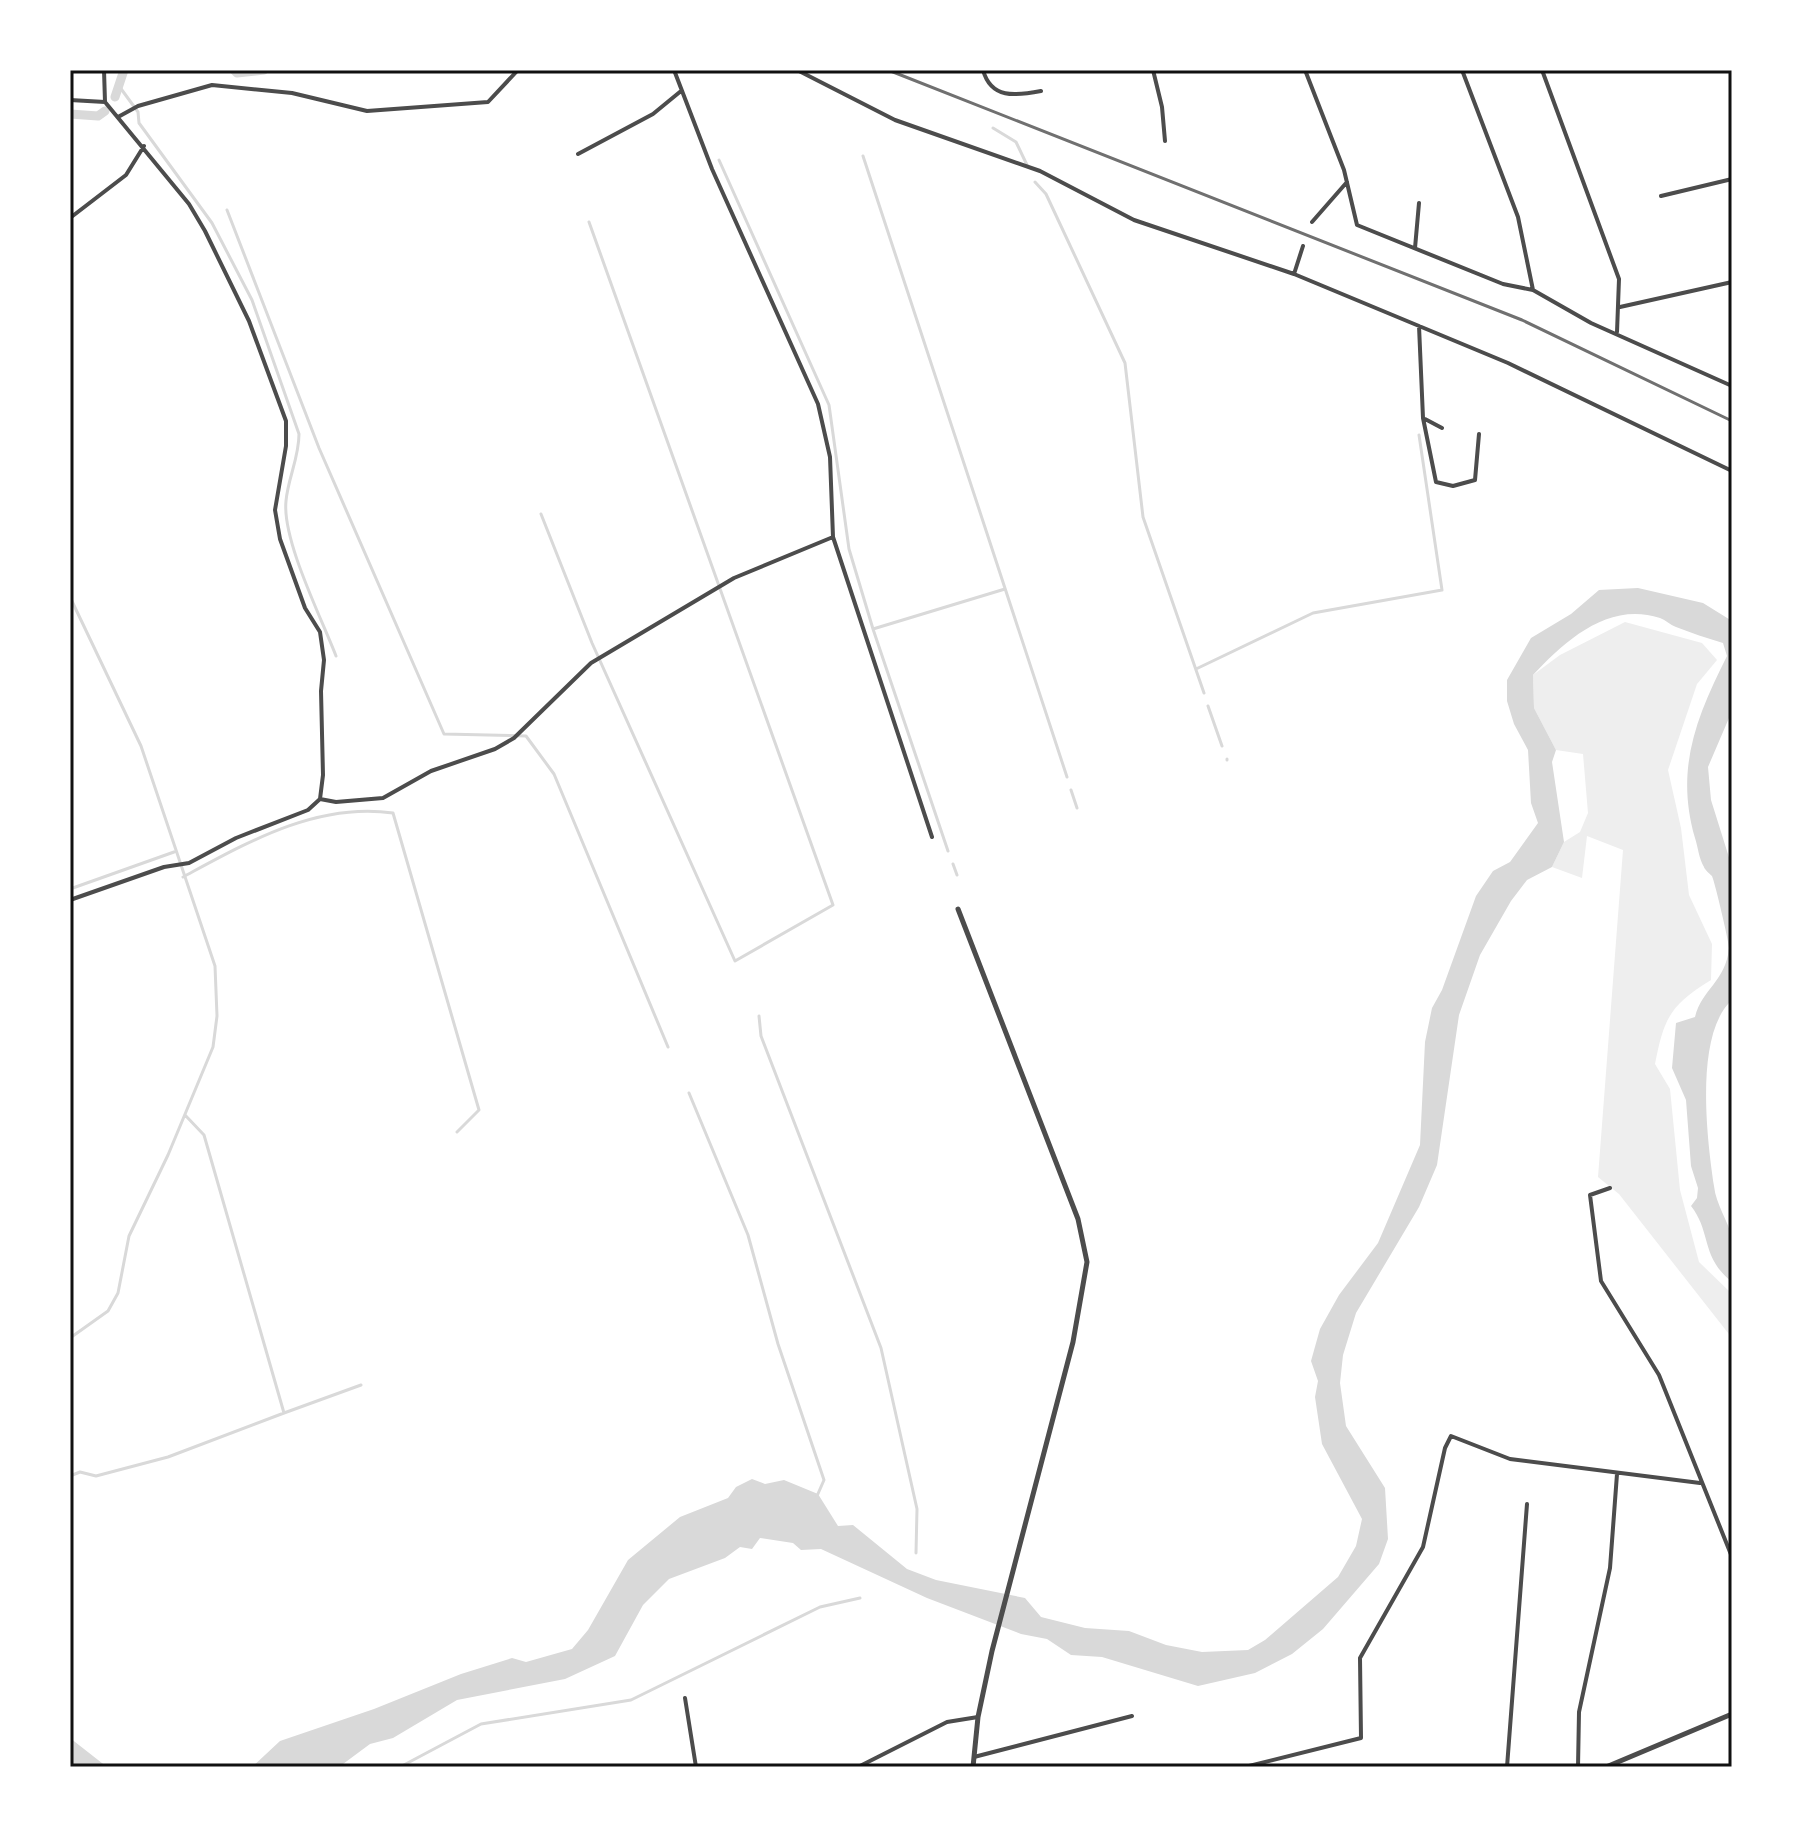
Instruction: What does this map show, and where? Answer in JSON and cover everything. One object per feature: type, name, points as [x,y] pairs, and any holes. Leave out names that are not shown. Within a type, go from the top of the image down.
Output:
[{"type":"street","points":[[70,900],[137,875],[189,863],[236,838],[308,810],[320,799],[324,660],[320,632],[305,608],[280,539],[275,510],[286,446],[286,421],[249,321],[205,231],[189,204],[105,102],[104,70]]},
{"type":"street","points":[[118,117],[138,106],[212,85],[292,93],[367,111],[488,102],[518,70]]},
{"type":"street","points":[[674,70],[712,169],[818,404],[830,457],[833,537],[932,837]]},
{"type":"street","points":[[797,70],[895,120],[1040,171],[1134,220],[1294,274],[1419,326],[1590,400],[1732,471]]},
{"type":"street","points":[[983,70],[991,89],[1000,94],[1041,91]]},
{"type":"street","points":[[1153,70],[1160,93],[1165,141]]},
{"type":"street","points":[[1305,70],[1347,182],[1357,225],[1512,287],[1533,290],[1569,312],[1617,332],[1658,355],[1732,386]]},
{"type":"street","points":[[1462,70],[1518,217],[1533,290]]},
{"type":"street","points":[[1542,70],[1619,279],[1617,332]]},
{"type":"street","points":[[578,154],[653,114],[682,91]]},
{"type":"street","points":[[70,100],[105,102]]},
{"type":"street","points":[[70,218],[126,175],[144,146]]},
{"type":"street","points":[[1661,196],[1732,179]]},
{"type":"street","points":[[1312,222],[1347,182]]},
{"type":"street","points":[[1415,248],[1419,203]]},
{"type":"street","points":[[1294,274],[1303,246]]},
{"type":"street","points":[[1620,307],[1732,282]]},
{"type":"street","points":[[1419,326],[1423,418],[1434,479],[1453,486],[1475,480],[1479,434]]},
{"type":"street","points":[[1423,418],[1442,428]]},
{"type":"street","points":[[320,799],[336,802],[383,798],[431,771],[495,749],[514,738],[602,656],[734,578],[833,537]]},
{"type":"street","points":[[958,909],[1078,1219],[1087,1262],[1073,1342],[992,1651],[978,1717],[973,1767]]},
{"type":"street","points":[[1610,1188],[1590,1195],[1601,1281],[1659,1375],[1732,1557]]},
{"type":"street","points":[[1245,1767],[1361,1738],[1360,1658],[1423,1547],[1445,1448],[1451,1436],[1510,1459],[1700,1483]]},
{"type":"street","points":[[1578,1767],[1579,1712],[1610,1568],[1617,1474]]},
{"type":"street","points":[[1507,1767],[1527,1504]]},
{"type":"street","points":[[685,1698],[696,1767]]},
{"type":"street","points":[[1606,1767],[1732,1714]]},
{"type":"street","points":[[972,1758],[1132,1716]]},
{"type":"street","points":[[858,1767],[947,1722],[978,1717]]},
{"type":"shaded area","points":[[1638,588],[1703,603],[1732,621],[1732,711],[1708,767],[1711,800],[1732,867],[1732,1000],[1720,1016],[1712,1037],[1706,1088],[1715,1193],[1733,1243],[1732,1282],[1715,1263],[1691,1206],[1697,1198],[1698,1188],[1691,1166],[1686,1100],[1672,1068],[1676,1023],[1695,1017],[1698,1007],[1723,969],[1729,948],[1714,881],[1700,857],[1689,813],[1687,789],[1688,766],[1698,723],[1727,656],[1723,643],[1676,627],[1660,618],[1641,614],[1623,615],[1589,627],[1559,649],[1533,675],[1534,708],[1556,750],[1552,762],[1564,842],[1552,867],[1527,880],[1511,901],[1480,955],[1459,1015],[1437,1165],[1419,1207],[1356,1313],[1343,1355],[1340,1383],[1346,1426],[1385,1488],[1388,1539],[1379,1564],[1323,1629],[1292,1654],[1255,1673],[1198,1686],[1102,1657],[1071,1655],[1047,1639],[1021,1634],[927,1598],[821,1549],[801,1550],[793,1543],[760,1538],[752,1549],[740,1547],[725,1558],[669,1579],[643,1605],[615,1656],[565,1679],[457,1700],[393,1738],[370,1744],[343,1764],[330,1767],[252,1767],[280,1741],[374,1709],[461,1674],[512,1658],[526,1662],[572,1649],[588,1630],[628,1560],[680,1517],[728,1498],[736,1487],[752,1479],[765,1484],[784,1480],[818,1494],[838,1526],[853,1525],[907,1569],[936,1580],[1025,1598],[1041,1617],[1085,1628],[1129,1631],[1166,1645],[1202,1652],[1248,1650],[1265,1640],[1338,1577],[1356,1546],[1362,1519],[1322,1444],[1315,1397],[1318,1381],[1311,1361],[1320,1329],[1339,1295],[1378,1243],[1420,1145],[1425,1042],[1432,1008],[1442,990],[1476,896],[1493,871],[1510,862],[1538,823],[1531,803],[1528,750],[1514,724],[1507,701],[1507,680],[1531,638],[1571,614],[1599,590]]},
{"type":"shaded area","points":[[1625,622],[1702,643],[1717,660],[1697,684],[1668,770],[1681,828],[1689,895],[1712,944],[1711,980],[1686,997],[1671,1014],[1655,1064],[1670,1089],[1680,1190],[1699,1262],[1732,1294],[1732,1338],[1619,1194],[1598,1177],[1623,850],[1587,836],[1582,878],[1552,867],[1564,842],[1580,832],[1588,813],[1583,754],[1556,750],[1534,708],[1533,675],[1560,655]]},
{"type":"shaded area","points":[[70,1738],[107,1767],[70,1767]]},
{"type":"waterway","points":[[115,97],[124,70]]},
{"type":"waterway","points":[[234,70],[237,73],[264,70]]},
{"type":"waterway","points":[[119,86],[138,112],[139,123],[212,223],[252,300],[299,434],[286,501],[290,536],[336,656]]},
{"type":"waterway","points":[[70,114],[98,116],[105,111]]},
{"type":"waterway","points":[[993,128],[1016,142],[1027,165]]},
{"type":"waterway","points":[[863,156],[1067,777]]},
{"type":"waterway","points":[[719,160],[829,405],[849,549],[873,629],[1005,589]]},
{"type":"waterway","points":[[1035,182],[1046,194],[1125,363],[1143,517],[1204,693]]},
{"type":"waterway","points":[[227,210],[319,448],[444,734],[526,736],[554,774],[668,1047]]},
{"type":"waterway","points":[[541,514],[592,643],[735,961],[833,905],[589,222]]},
{"type":"waterway","points":[[1196,669],[1313,613],[1442,590],[1419,435]]},
{"type":"waterway","points":[[70,597],[141,746],[215,966],[217,1016],[213,1047],[168,1155],[129,1236],[118,1293],[108,1311],[70,1338]]},
{"type":"waterway","points":[[873,629],[948,851]]},
{"type":"waterway","points":[[1208,706],[1222,746]]},
{"type":"waterway","points":[[1071,790],[1077,808]]},
{"type":"waterway","points":[[183,877],[258,838],[310,819],[337,813],[393,813],[479,1110],[457,1132]]},
{"type":"waterway","points":[[70,889],[174,852]]},
{"type":"waterway","points":[[953,864],[957,875]]},
{"type":"waterway","points":[[759,1016],[761,1036],[881,1348],[917,1509],[916,1553]]},
{"type":"waterway","points":[[689,1093],[748,1235],[778,1344],[824,1480],[817,1496]]},
{"type":"waterway","points":[[70,1476],[80,1472],[96,1476],[168,1457],[284,1413],[204,1135],[185,1115]]},
{"type":"waterway","points":[[284,1413],[361,1385]]},
{"type":"waterway","points":[[400,1767],[481,1724],[631,1700],[820,1607],[860,1598]]},
{"type":"railway","points":[[888,70],[1522,320],[1732,421]]}]
